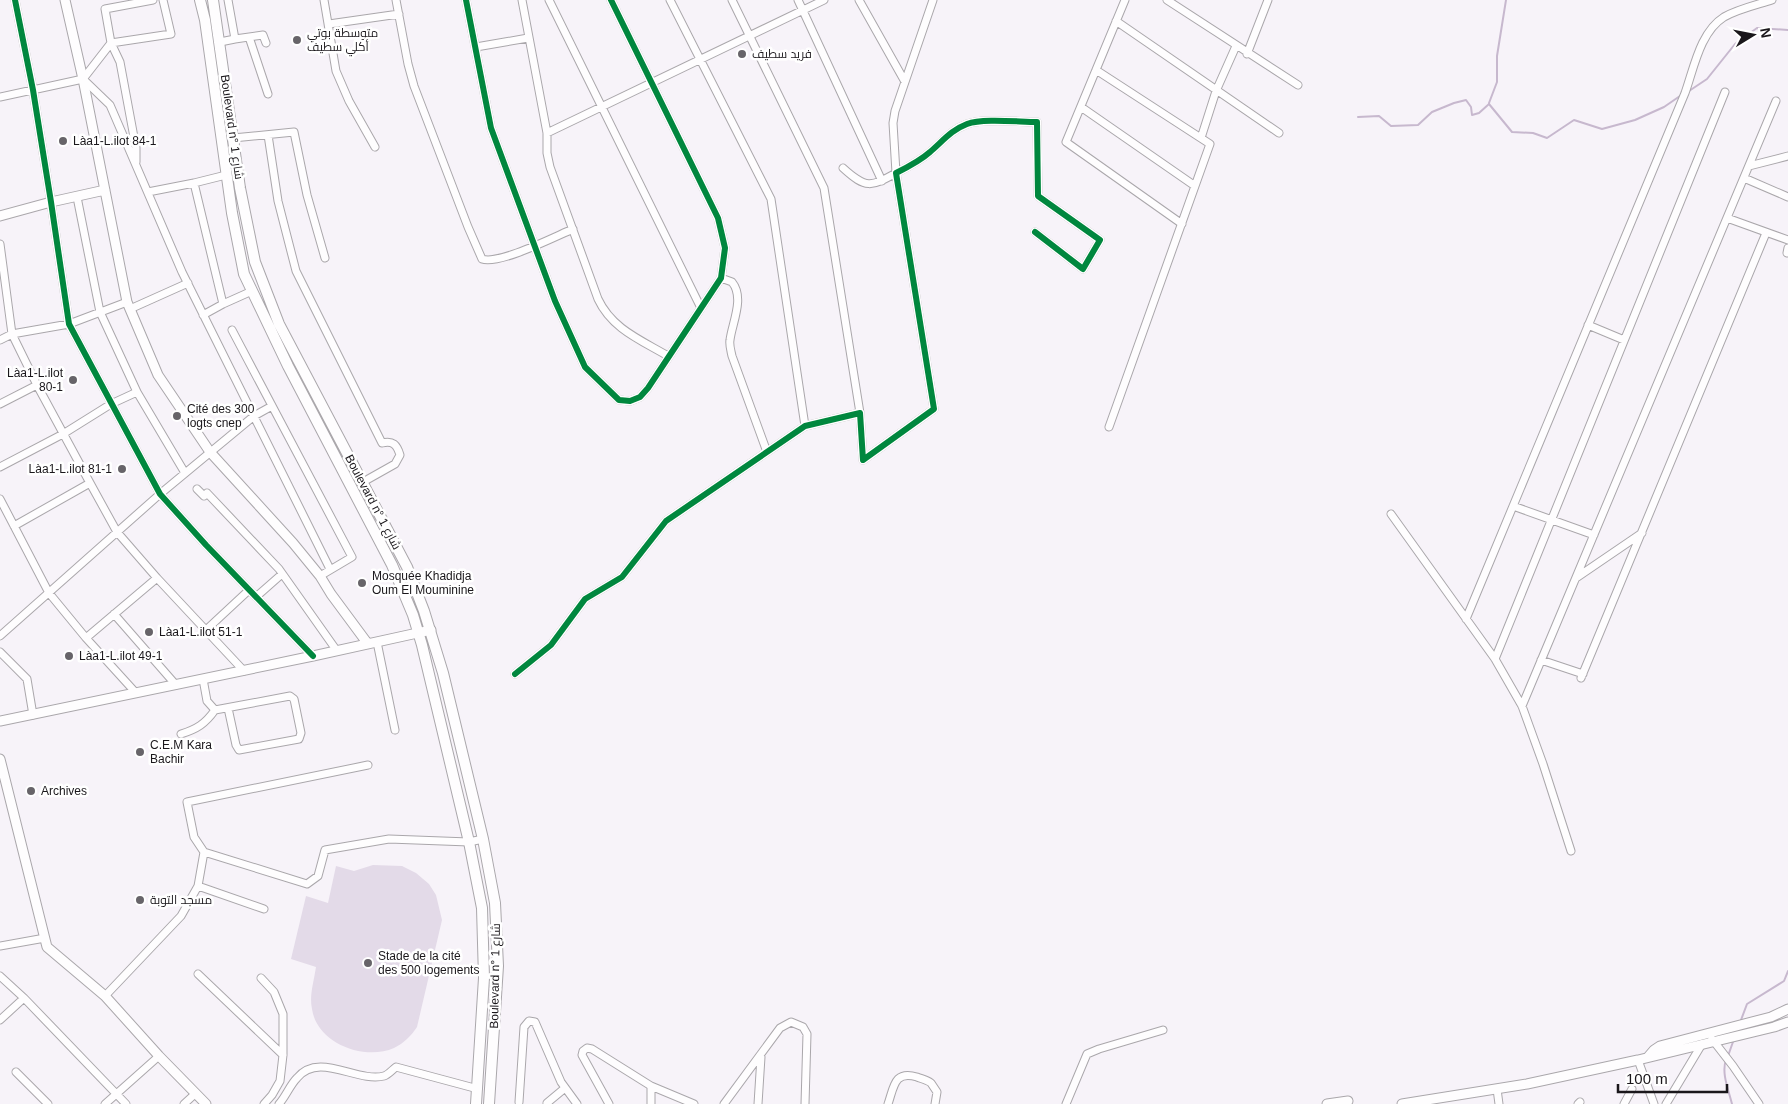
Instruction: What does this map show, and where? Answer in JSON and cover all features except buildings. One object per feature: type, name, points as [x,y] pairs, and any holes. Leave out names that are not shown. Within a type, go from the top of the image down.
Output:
[{"type":"main road","name":"Boulevard n° شارع 1","points":[[200,0],[205,20],[226,175],[244,274],[292,374],[392,565],[418,632],[469,842],[482,908],[484,978],[476,1104]]},
{"type":"main road","name":"Boulevard n° شارع 1","points":[[213,0],[233,138],[254,262],[279,324],[407,567],[430,630],[483,839],[495,903],[498,966],[489,1104]]},
{"type":"street","points":[[15,0],[52,202],[69,324],[160,494],[313,656]]},
{"type":"street","points":[[65,0],[83,79],[128,306],[158,375],[210,452],[293,543],[320,576],[331,594],[373,643],[395,730]]},
{"type":"street","points":[[136,167],[136,148],[129,107],[120,62],[112,44],[105,9],[132,2],[153,0]]},
{"type":"street","points":[[0,97],[83,79],[112,44],[171,34],[164,0]]},
{"type":"street","points":[[228,0],[235,39]]},
{"type":"street","points":[[324,0],[336,71],[375,147]]},
{"type":"street","points":[[396,0],[414,86],[482,260],[492,262],[573,228]]},
{"type":"street","points":[[466,0],[491,128],[555,301],[585,367],[620,400],[630,401],[640,397],[648,388],[721,278],[725,248],[718,218],[611,0]]},
{"type":"street","points":[[522,0],[547,134],[547,153],[550,167],[598,299],[616,325],[668,356]]},
{"type":"street","points":[[549,0],[603,106],[701,308]]},
{"type":"street","points":[[670,0],[771,199],[805,426]]},
{"type":"street","points":[[732,0],[824,188],[860,413],[863,460],[934,409],[896,173],[893,123],[904,80],[933,0]]},
{"type":"street","points":[[798,0],[882,181]]},
{"type":"street","points":[[547,134],[650,82],[701,60],[824,0]]},
{"type":"street","points":[[859,0],[904,80]]},
{"type":"street","points":[[1125,0],[1066,142],[1182,224]]},
{"type":"street","points":[[1167,0],[1298,85]]},
{"type":"street","points":[[1248,54],[1268,0]]},
{"type":"street","points":[[1466,619],[1685,93],[1705,39],[1723,18],[1772,0]]},
{"type":"street","points":[[329,24],[398,14]]},
{"type":"street","points":[[1116,21],[1278,133]]},
{"type":"street","points":[[220,42],[263,35],[266,43]]},
{"type":"street","points":[[249,37],[268,94]]},
{"type":"street","points":[[476,47],[528,38]]},
{"type":"street","points":[[1201,138],[1216,91],[1236,46]]},
{"type":"street","points":[[1096,70],[1210,144],[1109,427]]},
{"type":"street","points":[[83,79],[110,105],[203,315],[330,569]]},
{"type":"street","points":[[1495,659],[1725,92]]},
{"type":"street","points":[[1522,706],[1776,101]]},
{"type":"street","points":[[1081,107],[1195,186]]},
{"type":"street","points":[[843,168],[864,184],[874,184],[911,166],[929,153],[950,133],[969,123],[1037,122],[1038,196],[1100,240],[1084,269],[1035,232]]},
{"type":"street","points":[[233,138],[294,132],[306,189],[325,258]]},
{"type":"street","points":[[268,135],[278,201],[296,271],[382,443],[392,442],[400,455],[394,464],[363,482]]},
{"type":"street","points":[[1749,166],[1788,156]]},
{"type":"street","points":[[148,192],[226,175]]},
{"type":"street","points":[[1744,178],[1788,197]]},
{"type":"street","points":[[194,182],[223,304]]},
{"type":"street","points":[[0,216],[105,190]]},
{"type":"street","points":[[77,197],[100,312],[137,392],[185,473]]},
{"type":"street","points":[[1727,218],[1788,240]]},
{"type":"street","points":[[1541,660],[1582,676],[1766,232]]},
{"type":"street","points":[[0,244],[2,273],[12,334],[37,385],[117,532],[244,671]]},
{"type":"street","points":[[721,278],[732,282],[736,290],[736,312],[730,342],[732,356],[766,452]]},
{"type":"street","points":[[0,340],[12,334],[69,324],[100,312],[128,306],[188,283]]},
{"type":"street","points":[[203,315],[252,292]]},
{"type":"street","points":[[1588,325],[1624,340]]},
{"type":"street","points":[[232,330],[352,558],[320,576]]},
{"type":"street","points":[[0,404],[37,385]]},
{"type":"street","points":[[0,467],[63,434],[111,404],[137,392]]},
{"type":"street","points":[[2,634],[160,494],[254,416],[272,406]]},
{"type":"street","points":[[515,674],[551,645],[585,599],[622,577],[666,521],[805,426],[860,413]]},
{"type":"street","points":[[14,526],[90,483]]},
{"type":"street","points":[[197,490],[204,496],[207,493],[282,574],[337,650]]},
{"type":"street","points":[[0,499],[49,593],[86,638],[136,693]]},
{"type":"street","points":[[1513,506],[1594,535]]},
{"type":"street","points":[[1390,514],[1495,659],[1522,706],[1571,852]]},
{"type":"street","points":[[1576,578],[1642,532]]},
{"type":"street","points":[[256,597],[282,574]]},
{"type":"street","points":[[86,638],[157,578]]},
{"type":"street","points":[[206,630],[249,590]]},
{"type":"street","points":[[114,614],[176,685]]},
{"type":"street","points":[[0,623],[2,634]]},
{"type":"street","points":[[0,721],[244,671],[430,630]]},
{"type":"street","points":[[0,652],[27,679],[33,714]]},
{"type":"street","points":[[203,679],[207,701],[215,710]]},
{"type":"street","points":[[181,734],[199,728],[215,710],[290,696],[294,699],[301,733],[299,739],[239,750],[236,745],[228,708]]},
{"type":"street","points":[[0,760],[47,947],[105,996],[159,1056],[206,1104]]},
{"type":"street","points":[[368,766],[187,802],[194,837],[204,852],[307,884],[318,876],[325,850],[389,839],[469,842],[483,839]]},
{"type":"street","points":[[105,996],[181,916],[198,886],[204,852]]},
{"type":"street","points":[[198,886],[264,909]]},
{"type":"street","points":[[0,946],[45,938]]},
{"type":"street","points":[[198,974],[283,1056]]},
{"type":"street","points":[[0,976],[24,998],[126,1104]]},
{"type":"street","points":[[261,978],[274,992],[283,1014],[283,1056],[280,1081],[264,1104]]},
{"type":"street","points":[[0,1020],[24,998]]},
{"type":"street","points":[[1643,1058],[1660,1046],[1771,1016],[1788,1009]]},
{"type":"street","points":[[519,1102],[524,1027],[529,1021],[535,1022],[561,1082],[577,1104]]},
{"type":"street","points":[[724,1104],[783,1025],[791,1022],[803,1027],[808,1038],[805,1104]]},
{"type":"street","points":[[1402,1104],[1527,1084],[1774,1027],[1788,1022]]},
{"type":"street","points":[[1066,1104],[1087,1054],[1099,1048],[1163,1030]]},
{"type":"street","points":[[1706,1034],[1714,1041],[1733,1066],[1759,1104]]},
{"type":"street","points":[[1666,1104],[1702,1044]]},
{"type":"street","points":[[609,1104],[582,1054],[587,1048],[592,1049],[651,1086],[694,1104]]},
{"type":"street","points":[[105,1104],[159,1056]]},
{"type":"street","points":[[758,1104],[760,1056]]},
{"type":"street","points":[[1643,1058],[1654,1104]]},
{"type":"street","points":[[279,1104],[297,1077],[310,1069],[322,1067],[374,1077],[386,1076],[396,1067],[478,1089]]},
{"type":"street","points":[[16,1072],[48,1104]]},
{"type":"street","points":[[888,1104],[896,1081],[905,1075],[932,1083],[937,1092],[935,1104]]},
{"type":"street","points":[[651,1086],[651,1104]]},
{"type":"street","points":[[548,1104],[565,1088]]},
{"type":"street","points":[[1496,1089],[1499,1104]]},
{"type":"street","points":[[1624,1104],[1632,1089]]},
{"type":"street","points":[[184,1104],[196,1093]]},
{"type":"street","points":[[1326,1104],[1348,1101]]},
{"type":"shaded area","name":"Stade de la cité des 500 logements","points":[[373,865],[402,866],[416,873],[429,884],[436,895],[442,920],[417,1027],[407,1039],[394,1048],[370,1052],[357,1051],[344,1046],[332,1040],[323,1032],[316,1021],[311,1004],[316,967],[291,959],[306,896],[328,903],[336,866],[354,871]]},
{"type":"waterway","points":[[1489,103],[1497,82],[1497,56],[1506,0]]},
{"type":"waterway","points":[[1689,91],[1707,79],[1735,44],[1757,28],[1788,30]]},
{"type":"waterway","points":[[1358,117],[1379,116],[1391,126],[1418,125],[1432,112],[1466,100],[1471,107],[1472,115],[1479,113],[1489,104],[1512,132],[1533,133],[1547,138],[1574,120],[1602,129],[1635,120],[1664,107],[1680,96]]},
{"type":"waterway","points":[[1741,1020],[1747,1004],[1784,981],[1788,971]]},
{"type":"waterway","points":[[1728,1056],[1734,1039]]},
{"type":"waterway","points":[[1726,1060],[1724,1071],[1732,1104]]},
{"type":"cycle path","points":[[15,0],[33,90],[69,324],[160,494],[206,545],[313,656]]},
{"type":"cycle path","points":[[466,0],[491,128],[555,301],[585,367],[619,400],[630,401],[640,397],[648,388],[721,278],[725,248],[718,218],[611,0]]},
{"type":"cycle path","points":[[515,674],[551,645],[585,599],[622,577],[666,521],[805,426],[860,413],[863,460],[934,409],[896,173],[922,158],[951,133],[967,124],[991,121],[1037,122],[1038,196],[1100,240],[1083,269],[1035,232]]},
{"type":"place","name":"متوسطة بوتي أكلي سطيف","points":[[297,40]]},
{"type":"place","name":"فريد سطيف","points":[[742,54]]},
{"type":"place","name":"Làa1-L.ilot 84-1","points":[[63,141]]},
{"type":"place","name":"Làa1-L.ilot 80-1","points":[[73,380]]},
{"type":"place","name":"Cité des 300 logts cnep","points":[[177,416]]},
{"type":"place","name":"Làa1-L.ilot 81-1","points":[[122,469]]},
{"type":"place","name":"Mosquée Khadidja Oum El Mouminine","points":[[362,583]]},
{"type":"place","name":"Làa1-L.ilot 51-1","points":[[149,632]]},
{"type":"place","name":"Làa1-L.ilot 49-1","points":[[69,656]]},
{"type":"place","name":"C.E.M Kara Bachir","points":[[140,752]]},
{"type":"place","name":"Archives","points":[[31,791]]},
{"type":"place","name":"مسجد التوبة","points":[[140,900]]},
{"type":"place","name":"Stade de la cité des 500 logements","points":[[368,963]]}]
